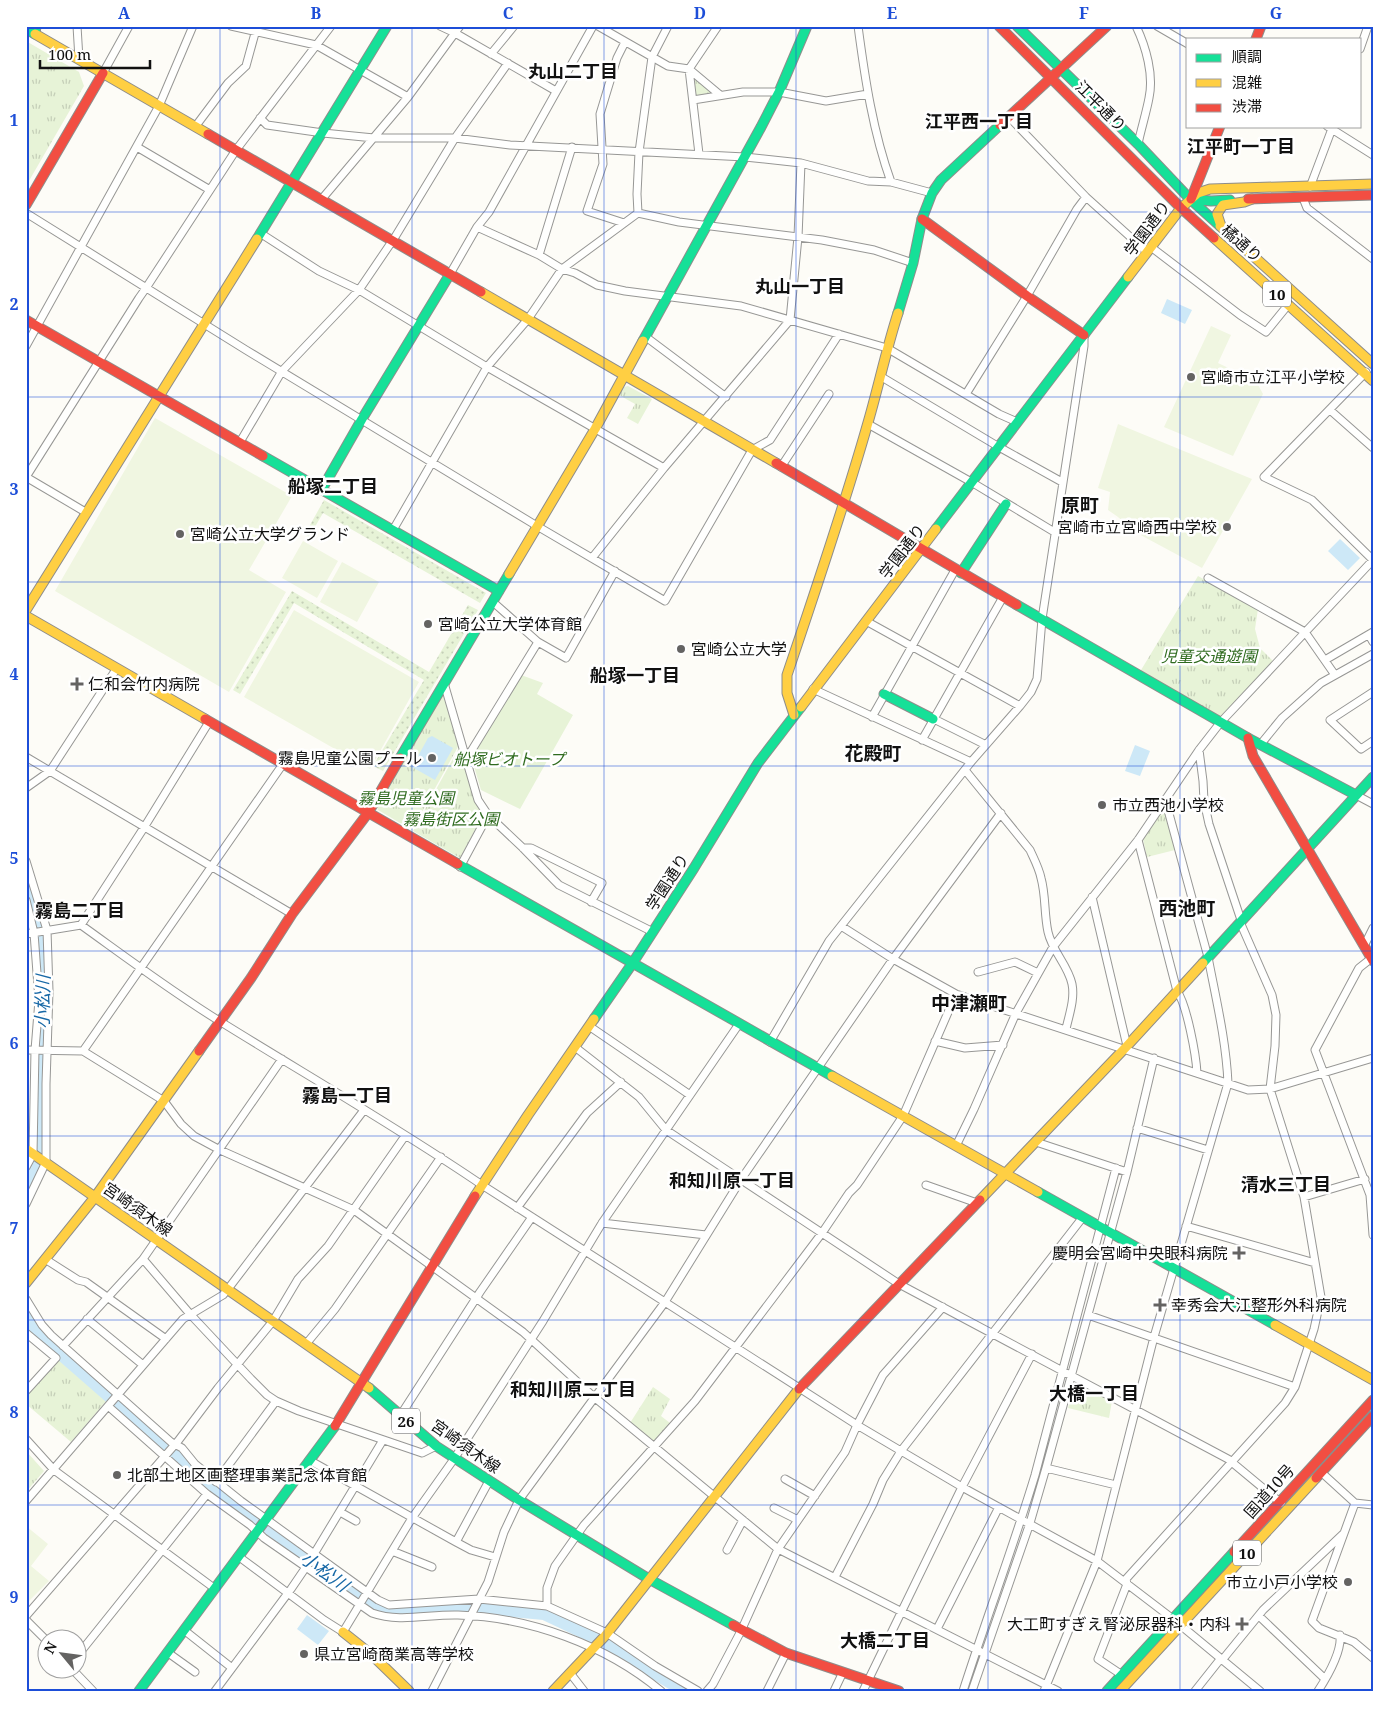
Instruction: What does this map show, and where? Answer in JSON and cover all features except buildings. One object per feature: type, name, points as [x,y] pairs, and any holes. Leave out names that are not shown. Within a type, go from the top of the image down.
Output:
[{"type":"main road","points":[[26,610],[388,26]]},
{"type":"main road","points":[[26,1282],[96,1197],[220,1022],[292,914],[368,814],[625,375],[706,224],[745,157],[778,92],[807,26]]},
{"type":"main road","name":"江平通り","points":[[999,26],[1181,208]]},
{"type":"main road","name":"江平通り","points":[[1017,26],[1138,144],[1190,199]]},
{"type":"main road","points":[[794,715],[787,693],[787,675],[844,504],[868,424],[887,348],[912,263],[922,219],[932,193],[942,180],[1107,26]]},
{"type":"main road","points":[[1256,38],[1261,26]]},
{"type":"main road","points":[[26,29],[36,30],[79,59],[159,106],[705,421],[958,572],[1220,723],[1356,795]]},
{"type":"main road","points":[[26,205],[103,73]]},
{"type":"main road","points":[[1190,199],[1219,128]]},
{"type":"main road","points":[[1190,199],[1210,189],[1373,184]]},
{"type":"main road","points":[[1190,199],[1211,201],[1373,196]]},
{"type":"main road","name":"学園通り","points":[[139,1691],[336,1424],[482,1185],[653,932],[758,763],[973,483],[1017,422],[1181,208],[1190,199]]},
{"type":"main road","name":"橘通り","points":[[1190,199],[1373,365]]},
{"type":"main road","points":[[1221,226],[1217,214],[1223,205],[1252,199]]},
{"type":"main road","name":"橘通り","points":[[1181,208],[1373,381]]},
{"type":"main road","points":[[922,219],[1084,335]]},
{"type":"main road","points":[[322,489],[450,274]]},
{"type":"main road","points":[[26,320],[499,591]]},
{"type":"main road","points":[[958,572],[1006,504]]},
{"type":"main road","points":[[26,616],[632,964],[1373,1380]]},
{"type":"main road","points":[[884,694],[934,719]]},
{"type":"main road","points":[[1248,738],[1253,756],[1306,850],[1372,959]]},
{"type":"main road","points":[[553,1691],[606,1635],[800,1388],[1126,1047],[1373,777]]},
{"type":"main road","name":"宮崎須木線","points":[[30,1152],[362,1382],[436,1446],[489,1481],[649,1579],[741,1630],[786,1653],[899,1691]]},
{"type":"main road","name":"国道10号","points":[[1120,1691],[1176,1622],[1280,1502],[1373,1400]]},
{"type":"main road","name":"国道10号","points":[[1107,1691],[1288,1509],[1372,1420]]},
{"type":"main road","points":[[343,1632],[372,1655],[409,1691]]},
{"type":"street","points":[[77,26],[79,59]]},
{"type":"street","points":[[103,73],[129,26]]},
{"type":"street","points":[[26,346],[159,106],[193,26]]},
{"type":"street","points":[[231,26],[256,29],[316,45],[408,97]]},
{"type":"street","points":[[86,513],[26,477],[138,298],[236,150],[331,26]]},
{"type":"street","points":[[440,26],[556,91]]},
{"type":"street","points":[[322,200],[408,97],[460,26]]},
{"type":"street","points":[[492,54],[514,26]]},
{"type":"street","points":[[450,274],[477,227],[489,212],[593,26]]},
{"type":"street","points":[[598,26],[668,66],[689,68],[720,95]]},
{"type":"street","points":[[638,213],[639,152],[652,57],[668,26]]},
{"type":"street","points":[[699,154],[689,68],[718,26]]},
{"type":"street","points":[[858,26],[868,94],[881,151],[891,182]]},
{"type":"street","points":[[1136,26],[1148,64],[1150,79],[1150,97],[1138,144]]},
{"type":"street","points":[[1157,26],[1186,43]]},
{"type":"street","points":[[1362,43],[1368,26]]},
{"type":"street","points":[[196,127],[228,83],[246,66],[256,29]]},
{"type":"street","points":[[624,223],[587,211],[603,164],[600,114],[617,58],[625,42]]},
{"type":"street","points":[[240,442],[282,371],[359,290],[392,241],[455,138],[508,63]]},
{"type":"street","points":[[693,100],[743,92],[778,92],[826,101],[868,94]]},
{"type":"street","points":[[260,118],[267,125],[374,138],[455,138],[526,146],[745,157],[801,164],[868,181],[891,182],[932,193]]},
{"type":"street","points":[[1010,118],[1086,197],[1149,250],[1240,315],[1266,332],[1288,305]]},
{"type":"street","points":[[1310,187],[1330,128]]},
{"type":"street","points":[[1332,128],[1373,155]]},
{"type":"street","points":[[137,147],[210,190]]},
{"type":"street","points":[[539,255],[572,147]]},
{"type":"street","points":[[592,558],[664,468],[790,320],[798,237],[801,164]]},
{"type":"street","points":[[966,394],[1086,197]]},
{"type":"street","points":[[1303,198],[1307,208],[1373,259]]},
{"type":"street","points":[[26,213],[431,462],[665,601],[752,450],[770,440],[839,334]]},
{"type":"street","points":[[392,530],[487,367],[528,319],[562,269],[638,213],[679,222],[798,237],[874,250],[912,263]]},
{"type":"street","points":[[477,227],[539,255],[562,269],[575,273],[597,285],[625,291],[741,306],[887,348],[999,414],[1017,422]]},
{"type":"street","points":[[260,233],[319,271],[359,290],[487,367],[664,468]]},
{"type":"street","points":[[770,1042],[829,940],[971,762],[1020,706],[1031,692],[1037,679],[1042,620],[1084,346],[1084,335]]},
{"type":"street","points":[[646,336],[726,397]]},
{"type":"street","points":[[956,1146],[1016,1013],[1053,947],[1138,840],[1199,750],[1220,723],[1373,560],[1312,500],[1264,477],[1373,365]]},
{"type":"street","points":[[880,376],[1062,482]]},
{"type":"street","points":[[781,467],[829,394]]},
{"type":"street","points":[[1330,410],[1373,448]]},
{"type":"street","points":[[868,424],[973,483],[1056,533]]},
{"type":"street","points":[[493,602],[538,642],[566,658],[615,571]]},
{"type":"street","points":[[872,717],[911,646],[958,572]]},
{"type":"street","points":[[1208,578],[1305,632],[1335,675]]},
{"type":"street","points":[[922,740],[1002,597]]},
{"type":"street","points":[[866,621],[1020,706]]},
{"type":"street","points":[[1325,660],[1371,633],[1373,642]]},
{"type":"street","points":[[467,758],[538,642]]},
{"type":"street","points":[[1260,745],[1282,718],[1321,683],[1373,654]]},
{"type":"street","points":[[26,788],[50,771],[118,668]]},
{"type":"street","points":[[444,683],[478,800],[488,815],[559,885],[653,932]]},
{"type":"street","points":[[813,689],[971,762]]},
{"type":"street","points":[[1373,692],[1330,720],[1361,749],[1373,741]]},
{"type":"street","points":[[934,719],[986,745]]},
{"type":"street","points":[[81,925],[209,722]]},
{"type":"street","points":[[1122,1675],[1098,1659],[1127,1584],[1126,1579],[1285,1403],[1295,1387],[1310,1344],[1321,1297],[1304,1197],[1270,1090],[1276,1015],[1270,989],[1241,921],[1209,824],[1204,801],[1204,781],[1199,750]]},
{"type":"street","points":[[26,757],[292,914]]},
{"type":"street","points":[[83,1051],[283,764]]},
{"type":"street","points":[[965,770],[1030,850],[1037,865],[1042,880],[1048,932],[1053,947],[1069,975],[1072,985],[1066,1029]]},
{"type":"street","points":[[1356,795],[1373,804]]},
{"type":"street","points":[[1046,1688],[1097,1560],[1154,1337],[1228,1083],[1227,1054],[1208,957],[1165,799]]},
{"type":"street","points":[[432,1691],[488,1582],[504,1532],[520,1500],[665,1302],[742,1178],[892,959],[1001,813]]},
{"type":"street","points":[[460,866],[488,815]]},
{"type":"street","points":[[1138,840],[1177,991],[1188,1025],[1197,1064],[1197,1073]]},
{"type":"street","points":[[523,848],[531,848],[602,883],[591,902]]},
{"type":"street","points":[[26,861],[47,930],[49,991],[45,1161],[26,1204]]},
{"type":"street","points":[[1092,897],[1126,1047]]},
{"type":"street","points":[[26,900],[39,1000],[30,1152],[26,1167]]},
{"type":"street","points":[[30,933],[81,925],[220,1022],[441,1157],[517,1208],[857,1425],[962,1487],[1097,1560],[1223,1659],[1260,1691]]},
{"type":"street","points":[[841,926],[892,959],[956,994],[1126,1047],[1248,1090],[1270,1090],[1373,1058]]},
{"type":"street","points":[[1364,946],[1373,928]]},
{"type":"street","points":[[1372,959],[1359,968],[1315,1050],[1371,1195],[1373,1235]]},
{"type":"street","points":[[978,972],[1015,962],[1038,973]]},
{"type":"street","points":[[547,1606],[547,1588],[555,1566],[577,1535],[691,1406],[822,1233],[849,1193],[857,1185],[903,1116],[956,994]]},
{"type":"street","points":[[238,1556],[343,1632],[412,1518],[454,1459],[602,1223],[739,1024]]},
{"type":"street","points":[[590,1026],[690,1095]]},
{"type":"street","points":[[935,1042],[965,1048],[1003,1045]]},
{"type":"street","points":[[575,1047],[639,1097],[666,1130],[742,1178],[899,1284],[1232,1461],[1288,1509]]},
{"type":"street","points":[[26,1050],[83,1051],[164,1101],[181,1124],[194,1136],[220,1150],[354,1210],[522,1332],[594,1397],[778,1548],[985,1654],[1046,1688],[1058,1691]]},
{"type":"street","points":[[972,1691],[1030,1523],[1046,1468],[1127,1172],[1154,1058]]},
{"type":"street","points":[[63,1346],[143,1259],[282,1059]]},
{"type":"street","points":[[517,1208],[587,1113],[621,1082]]},
{"type":"street","points":[[26,1502],[183,1319],[222,1295],[228,1289],[307,1188],[364,1110]]},
{"type":"street","points":[[1137,1128],[1208,1150]]},
{"type":"street","points":[[26,1616],[164,1457],[236,1364],[273,1321],[298,1279],[328,1246],[406,1136]]},
{"type":"street","points":[[1036,1142],[1127,1172]]},
{"type":"street","points":[[306,1344],[335,1310],[441,1157]]},
{"type":"street","points":[[963,1691],[1022,1519],[1116,1168]]},
{"type":"street","points":[[1304,1197],[1364,1179]]},
{"type":"street","points":[[926,1185],[977,1203]]},
{"type":"street","points":[[400,1416],[532,1217]]},
{"type":"street","points":[[836,1577],[883,1480],[901,1451],[1082,1217]]},
{"type":"street","points":[[602,1223],[706,1235]]},
{"type":"street","points":[[1186,1226],[1315,1263]]},
{"type":"street","points":[[45,1259],[108,1296],[166,1339]]},
{"type":"street","points":[[143,1259],[236,1364],[276,1401],[336,1424],[422,1453],[436,1446]]},
{"type":"street","points":[[26,1299],[42,1324],[63,1346],[174,1444],[182,1448],[195,1464],[265,1519],[366,1592],[389,1605],[479,1599],[547,1606],[606,1635],[698,1691]]},
{"type":"street","points":[[707,1691],[713,1684],[741,1630],[778,1548],[845,1452],[883,1375],[943,1307]]},
{"type":"street","points":[[1088,1314],[1295,1387]]},
{"type":"street","points":[[87,1319],[143,1365]]},
{"type":"street","points":[[26,1333],[56,1358],[26,1391]]},
{"type":"street","points":[[863,1691],[962,1487],[1032,1354]]},
{"type":"street","points":[[216,1482],[276,1401]]},
{"type":"street","points":[[108,1406],[207,1494],[264,1538],[372,1613],[385,1617],[471,1615],[495,1617],[517,1622],[595,1646],[645,1677],[661,1691]]},
{"type":"street","points":[[26,1439],[54,1470],[214,1588]]},
{"type":"street","points":[[314,1554],[383,1440]]},
{"type":"street","points":[[309,1460],[471,1550],[495,1557]]},
{"type":"street","points":[[1046,1468],[1116,1484]]},
{"type":"street","points":[[1321,1472],[1354,1503],[1373,1505]]},
{"type":"street","points":[[785,1479],[815,1496]]},
{"type":"street","points":[[456,1542],[489,1481]]},
{"type":"street","points":[[88,1642],[207,1494]]},
{"type":"street","points":[[1354,1503],[1312,1621],[1319,1628],[1354,1642],[1373,1658]]},
{"type":"street","points":[[937,1629],[999,1507]]},
{"type":"street","points":[[774,1508],[798,1520]]},
{"type":"street","points":[[340,1512],[356,1521]]},
{"type":"street","points":[[727,1550],[743,1520]]},
{"type":"street","points":[[1195,1691],[1263,1610],[1343,1534]]},
{"type":"street","points":[[392,1551],[432,1567]]},
{"type":"street","points":[[214,1691],[306,1567]]},
{"type":"street","points":[[1259,1616],[1325,1679]]},
{"type":"street","points":[[26,1620],[38,1632]]},
{"type":"street","points":[[184,1630],[232,1668]]},
{"type":"street","points":[[1318,1691],[1338,1650],[1341,1641],[1340,1635]]},
{"type":"street","points":[[167,1652],[195,1672]]},
{"type":"street","points":[[767,1691],[786,1653]]},
{"type":"street","points":[[834,1691],[843,1672]]},
{"type":"street","points":[[570,1673],[584,1691]]},
{"type":"street","points":[[83,1680],[93,1691]]},
{"type":"green space","points":[[26,41],[79,72],[84,86],[26,186]]},
{"type":"green space","points":[[692,74],[715,94],[695,97]]},
{"type":"green space","points":[[1211,326],[1231,335],[1218,363],[1256,381],[1263,394],[1233,456],[1164,427]]},
{"type":"green space","points":[[628,386],[652,399],[638,424],[627,418],[635,404],[619,395],[624,387]]},
{"type":"green space","name":"宮崎公立大学グランド","points":[[155,418],[292,496],[249,570],[286,592],[229,692],[55,591]]},
{"type":"green space","points":[[1118,424],[1252,479],[1202,568],[1135,532],[1108,510],[1110,492],[1098,488]]},
{"type":"green space","points":[[324,500],[486,593],[480,603],[323,513],[309,537],[305,534]]},
{"type":"green space","points":[[303,541],[338,561],[317,598],[282,578]]},
{"type":"green space","points":[[342,562],[379,582],[357,622],[320,602]]},
{"type":"green space","name":"児童交通遊園","points":[[1198,576],[1258,609],[1255,629],[1260,648],[1273,661],[1217,721],[1138,675]]},
{"type":"green space","points":[[292,591],[429,672],[468,605],[478,610],[383,771],[373,766],[424,680],[294,603],[240,694],[233,690]]},
{"type":"green space","points":[[294,610],[419,682],[370,769],[244,697]]},
{"type":"green space","name":"船塚ビオトープ","points":[[521,675],[543,683],[537,694],[573,715],[520,809],[481,790],[471,756]]},
{"type":"green space","name":"霧島児童公園","points":[[441,696],[445,696],[459,745],[412,830],[378,810],[377,807]]},
{"type":"green space","name":"霧島街区公園","points":[[460,746],[475,800],[483,815],[460,858],[413,831]]},
{"type":"green space","points":[[1163,809],[1165,809],[1175,850],[1147,857],[1143,839]]},
{"type":"green space","points":[[61,1358],[107,1400],[71,1442],[26,1404],[26,1396]]},
{"type":"green space","points":[[1077,1383],[1112,1401],[1109,1418],[1068,1408],[1075,1384]]},
{"type":"green space","points":[[653,1387],[670,1399],[661,1416],[670,1423],[656,1440],[652,1440],[630,1423]]},
{"type":"green space","points":[[26,1451],[44,1471],[26,1492]]},
{"type":"green space","points":[[26,1526],[48,1544],[31,1566],[49,1581],[26,1604]]},
{"type":"water","points":[[1167,299],[1192,310],[1185,324],[1161,313]]},
{"type":"water","points":[[1340,539],[1360,558],[1348,570],[1328,551]]},
{"type":"water","name":"霧島児童公園プール","points":[[432,736],[453,748],[435,780],[412,767],[428,738]]},
{"type":"water","points":[[1135,745],[1150,751],[1140,776],[1125,771]]},
{"type":"water","points":[[307,1615],[329,1631],[318,1645],[297,1629]]},
{"type":"waterway","name":"小松川","points":[[26,874],[38,913],[45,993],[40,1054],[40,1145],[32,1177],[26,1190]]},
{"type":"waterway","name":"小松川","points":[[26,1317],[39,1334],[259,1523],[370,1604],[389,1611],[456,1608],[544,1613],[597,1638],[686,1691]]},
{"type":"traffic: fast","points":[[26,29],[35,34],[36,26]]},
{"type":"traffic: fast","points":[[257,239],[387,26]]},
{"type":"traffic: fast","points":[[643,341],[761,127],[779,92],[807,26]]},
{"type":"traffic: fast","points":[[1017,26],[1138,144],[1190,199],[1220,226]]},
{"type":"traffic: fast","points":[[898,313],[913,263],[922,219],[932,193],[941,180],[1000,125]]},
{"type":"traffic: fast","points":[[1190,199],[1230,200]]},
{"type":"traffic: fast","points":[[322,489],[450,274]]},
{"type":"traffic: fast","points":[[936,529],[1128,277]]},
{"type":"traffic: fast","points":[[263,456],[499,591]]},
{"type":"traffic: fast","points":[[961,573],[1006,504]]},
{"type":"traffic: fast","points":[[400,758],[509,574]]},
{"type":"traffic: fast","points":[[1017,605],[1248,738],[1356,795]]},
{"type":"traffic: fast","points":[[884,694],[933,719]]},
{"type":"traffic: fast","points":[[594,1019],[694,868],[758,763],[801,707]]},
{"type":"traffic: fast","points":[[1203,963],[1373,777]]},
{"type":"traffic: fast","points":[[458,864],[832,1076]]},
{"type":"traffic: fast","points":[[1038,1192],[1275,1325]]},
{"type":"traffic: fast","points":[[369,1388],[436,1446],[519,1500],[649,1579],[733,1625]]},
{"type":"traffic: fast","points":[[139,1691],[335,1426]]},
{"type":"traffic: fast","points":[[1107,1691],[1234,1552]]},
{"type":"traffic: slow","points":[[35,34],[208,134]]},
{"type":"traffic: slow","points":[[1128,277],[1181,208],[1198,193],[1210,189],[1373,184]]},
{"type":"traffic: slow","points":[[1221,226],[1217,214],[1223,205],[1252,199]]},
{"type":"traffic: slow","points":[[1220,226],[1373,364]]},
{"type":"traffic: slow","points":[[1214,238],[1373,381]]},
{"type":"traffic: slow","points":[[26,610],[257,239]]},
{"type":"traffic: slow","points":[[481,292],[776,463]]},
{"type":"traffic: slow","points":[[794,715],[787,693],[787,675],[848,489],[898,313]]},
{"type":"traffic: slow","points":[[509,574],[595,429],[643,341]]},
{"type":"traffic: slow","points":[[801,707],[936,529]]},
{"type":"traffic: slow","points":[[26,616],[205,719]]},
{"type":"traffic: slow","points":[[980,1200],[1127,1046],[1203,963]]},
{"type":"traffic: slow","points":[[475,1196],[594,1019]]},
{"type":"traffic: slow","points":[[26,1283],[95,1197],[199,1051]]},
{"type":"traffic: slow","points":[[832,1076],[1038,1192]]},
{"type":"traffic: slow","points":[[26,1149],[369,1388]]},
{"type":"traffic: slow","points":[[1275,1325],[1373,1380]]},
{"type":"traffic: slow","points":[[553,1691],[605,1636],[799,1389]]},
{"type":"traffic: slow","points":[[1120,1691],[1316,1478]]},
{"type":"traffic: slow","points":[[343,1632],[372,1655],[409,1691]]},
{"type":"traffic: jam","points":[[999,26],[1181,208],[1214,238]]},
{"type":"traffic: jam","points":[[1000,125],[1107,26]]},
{"type":"traffic: jam","points":[[1256,38],[1261,26]]},
{"type":"traffic: jam","points":[[26,205],[103,73]]},
{"type":"traffic: jam","points":[[1191,199],[1219,128]]},
{"type":"traffic: jam","points":[[208,134],[481,292]]},
{"type":"traffic: jam","points":[[1248,199],[1373,195]]},
{"type":"traffic: jam","points":[[922,219],[1084,335]]},
{"type":"traffic: jam","points":[[26,320],[263,456]]},
{"type":"traffic: jam","points":[[776,463],[1017,605]]},
{"type":"traffic: jam","points":[[205,719],[458,864]]},
{"type":"traffic: jam","points":[[1248,738],[1253,756],[1373,961]]},
{"type":"traffic: jam","points":[[199,1051],[251,978],[292,914],[368,813],[400,758]]},
{"type":"traffic: jam","points":[[335,1426],[475,1196]]},
{"type":"traffic: jam","points":[[799,1389],[980,1200]]},
{"type":"traffic: jam","points":[[1234,1552],[1373,1400]]},
{"type":"traffic: jam","points":[[1316,1478],[1373,1416]]},
{"type":"traffic: jam","points":[[733,1625],[786,1653],[899,1691]]},
{"type":"place","name":"宮崎市立江平小学校","points":[[1191,377]]},
{"type":"place","name":"宮崎市立宮崎西中学校","points":[[1227,527]]},
{"type":"place","name":"宮崎公立大学グランド","points":[[180,534]]},
{"type":"place","name":"宮崎公立大学体育館","points":[[428,624]]},
{"type":"place","name":"宮崎公立大学","points":[[681,649]]},
{"type":"place","name":"仁和会竹内病院","points":[[77,684]]},
{"type":"place","name":"霧島児童公園プール","points":[[432,758]]},
{"type":"place","name":"市立西池小学校","points":[[1102,805]]},
{"type":"place","name":"慶明会宮崎中央眼科病院","points":[[1239,1253]]},
{"type":"place","name":"幸秀会大江整形外科病院","points":[[1160,1305]]},
{"type":"place","name":"北部土地区画整理事業記念体育館","points":[[117,1475]]},
{"type":"place","name":"市立小戸小学校","points":[[1348,1582]]},
{"type":"place","name":"大工町すぎえ腎泌尿器科・内科","points":[[1242,1624]]},
{"type":"place","name":"県立宮崎商業高等学校","points":[[304,1654]]},
{"type":"district","name":"丸山二丁目","points":[[573,71]]},
{"type":"district","name":"江平西一丁目","points":[[979,121]]},
{"type":"district","name":"江平町一丁目","points":[[1241,146]]},
{"type":"district","name":"丸山一丁目","points":[[800,286]]},
{"type":"district","name":"船塚二丁目","points":[[333,486]]},
{"type":"district","name":"原町","points":[[1080,505]]},
{"type":"district","name":"船塚一丁目","points":[[635,675]]},
{"type":"district","name":"花殿町","points":[[873,753]]},
{"type":"district","name":"西池町","points":[[1187,908]]},
{"type":"district","name":"霧島二丁目","points":[[80,910]]},
{"type":"district","name":"中津瀬町","points":[[969,1003]]},
{"type":"district","name":"霧島一丁目","points":[[347,1095]]},
{"type":"district","name":"和知川原一丁目","points":[[732,1180]]},
{"type":"district","name":"清水三丁目","points":[[1286,1184]]},
{"type":"district","name":"和知川原二丁目","points":[[573,1389]]},
{"type":"district","name":"大橋一丁目","points":[[1094,1393]]},
{"type":"district","name":"大橋二丁目","points":[[885,1640]]}]
